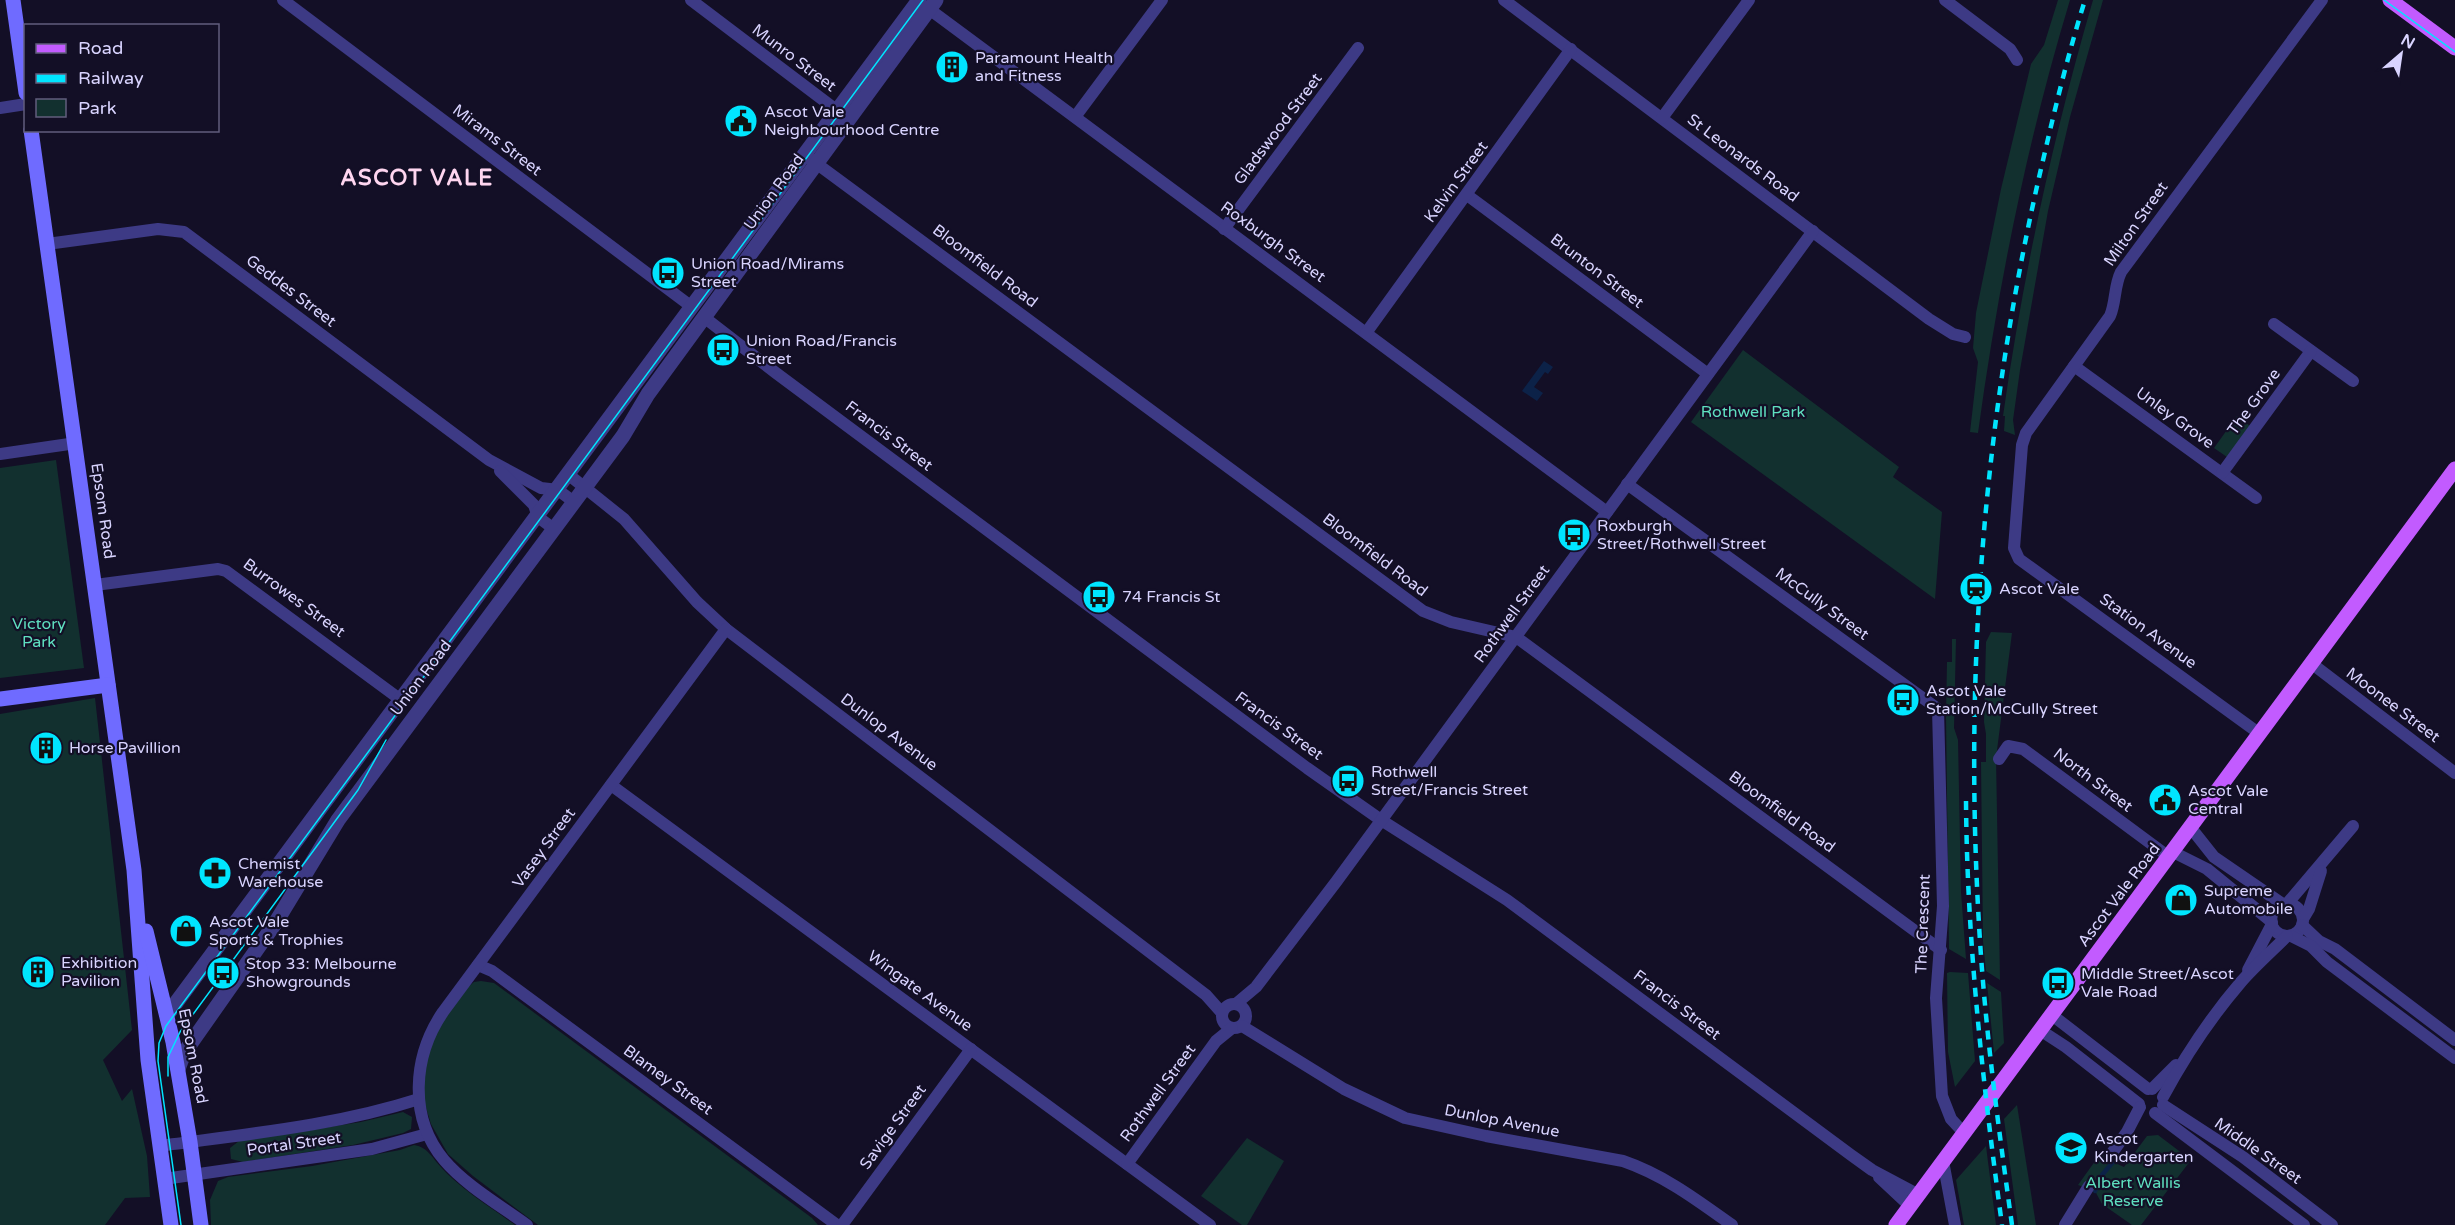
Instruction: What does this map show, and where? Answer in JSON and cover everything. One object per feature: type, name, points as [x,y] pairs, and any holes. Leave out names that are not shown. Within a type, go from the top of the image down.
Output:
[{"type":"main road","points":[[13,0],[24,79]]},
{"type":"main road","points":[[2390,0],[2455,48]]},
{"type":"main road","name":"Epsom Road","points":[[31,132],[137,896],[149,1067],[171,1225]]},
{"type":"main road","name":"Ascot Vale Road","points":[[1896,1225],[2311,663],[2453,476]]},
{"type":"main road","points":[[0,699],[108,685]]},
{"type":"main road","name":"Epsom Road","points":[[137,896],[167,1014],[178,1069],[201,1225]]},
{"type":"main road","points":[[149,1067],[153,1040],[167,1014]]},
{"type":"street","name":"Mirams Street","points":[[283,0],[692,307]]},
{"type":"street","name":"Munro Street","points":[[691,0],[843,116]]},
{"type":"street","points":[[1075,117],[1162,0]]},
{"type":"street","name":"St Leonards Road","points":[[1504,0],[1929,319],[1953,334],[1965,337]]},
{"type":"street","points":[[1662,118],[1749,0]]},
{"type":"street","points":[[1945,0],[2010,49],[2017,60]]},
{"type":"street","name":"Milton Street","points":[[2016,556],[2014,543],[2022,445],[2026,433],[2110,316],[2115,287],[2121,272],[2322,0]]},
{"type":"street","name":"Union Road","points":[[167,1014],[692,307],[811,159],[926,3]]},
{"type":"street","name":"Roxburgh Street","points":[[926,3],[1224,229],[1607,512]]},
{"type":"street","name":"Gladswood Street","points":[[1224,229],[1358,48]]},
{"type":"street","name":"Kelvin Street","points":[[1366,333],[1571,49]]},
{"type":"street","points":[[0,108],[24,104]]},
{"type":"street","name":"Union Road","points":[[178,1069],[183,1053],[276,921],[338,820],[625,432],[648,394],[705,318],[811,159]]},
{"type":"street","name":"Bloomfield Road","points":[[811,159],[1423,611],[1451,622],[1516,637],[1941,950]]},
{"type":"street","name":"Brunton Street","points":[[1467,195],[1708,374]]},
{"type":"street","name":"Geddes Street","points":[[47,244],[158,229],[184,232],[489,460],[532,503],[538,517],[554,530]]},
{"type":"street","name":"Rothwell Street","points":[[1127,1164],[1814,231]]},
{"type":"street","points":[[692,307],[705,318]]},
{"type":"street","name":"Francis Street","points":[[705,318],[776,373],[1381,820],[1507,900],[1914,1200]]},
{"type":"street","points":[[2274,324],[2353,381]]},
{"type":"street","name":"The Grove","points":[[2222,473],[2311,351]]},
{"type":"street","name":"Unley Grove","points":[[2074,366],[2256,498]]},
{"type":"street","points":[[0,454],[76,443]]},
{"type":"street","name":"Geddes Street","points":[[489,460],[541,488],[558,490],[574,502]]},
{"type":"street","name":"Dunlop Avenue","points":[[569,475],[624,519],[691,595],[726,629],[1268,1040],[1344,1089],[1405,1118],[1476,1134],[1623,1161],[1641,1167],[1680,1188],[1732,1225]]},
{"type":"street","name":"McCully Street","points":[[1628,484],[1938,709]]},
{"type":"street","name":"Station Avenue","points":[[2016,556],[2260,734]]},
{"type":"street","name":"Burrowes Street","points":[[95,585],[218,569],[226,571],[418,713]]},
{"type":"street","name":"Vasey Street","points":[[427,1134],[419,1099],[422,1056],[433,1027],[726,629]]},
{"type":"street","name":"Moonee Street","points":[[2311,663],[2455,773]]},
{"type":"street","name":"The Crescent","points":[[1938,709],[1943,906],[1936,998],[1942,1096],[1951,1119],[1964,1133]]},
{"type":"street","name":"North Street","points":[[1999,759],[2008,746],[2023,748],[2171,855],[2207,869],[2272,923]]},
{"type":"street","name":"Wingate Avenue","points":[[611,785],[1210,1225]]},
{"type":"street","points":[[321,808],[338,820]]},
{"type":"street","points":[[2112,1153],[2127,1132],[2152,1107],[2185,1056],[2241,981],[2272,923],[2274,913],[2285,905],[2353,826]]},
{"type":"street","points":[[2191,828],[2214,857],[2252,885],[2285,905],[2296,907],[2303,922],[2319,941],[2335,949],[2455,1040]]},
{"type":"street","points":[[2241,981],[2289,936],[2298,932],[2309,909],[2324,862]]},
{"type":"street","points":[[2272,923],[2277,933],[2311,946],[2327,962],[2455,1058]]},
{"type":"street","name":"Blamey Street","points":[[478,965],[492,971],[837,1225]]},
{"type":"street","points":[[2052,1015],[2150,1089],[2159,1091],[2152,1107]]},
{"type":"street","points":[[2422,1033],[2431,1021]]},
{"type":"street","name":"Middle Street","points":[[2040,1030],[2152,1107],[2304,1225]]},
{"type":"street","name":"Savige Street","points":[[842,1225],[971,1049]]},
{"type":"street","points":[[2152,1107],[2141,1093],[2150,1089],[2185,1056]]},
{"type":"street","name":"Portal Street","points":[[159,1146],[360,1117],[419,1099]]},
{"type":"street","name":"Middle Street","points":[[2152,1107],[2242,1157],[2332,1225]]},
{"type":"street","points":[[427,1134],[445,1161],[458,1173],[527,1225]]},
{"type":"street","name":"Portal Street","points":[[164,1179],[372,1149],[427,1134]]},
{"type":"street","points":[[1943,1161],[1955,1225]]},
{"type":"street","points":[[2065,1225],[2090,1186]]},
{"type":"green space","points":[[2058,0],[2070,0],[2040,107],[2015,215],[1978,433],[1970,432],[1978,362],[1973,348],[1976,313],[2001,189],[2031,64],[2044,45]]},
{"type":"green space","points":[[2093,0],[2103,0],[2070,117],[2048,211],[2020,370],[2013,420],[2015,435],[2004,431],[2005,416],[2003,416],[2020,311],[2040,206],[2078,51]]},
{"type":"green space","name":"Rothwell Park","points":[[1743,350],[1899,467],[1893,477],[1942,512],[1935,599],[1691,422]]},
{"type":"green space","points":[[2237,416],[2250,426],[2227,457],[2214,448]]},
{"type":"green space","name":"Victory Park","points":[[56,460],[84,668],[0,678],[0,468]]},
{"type":"green space","points":[[1991,632],[2012,633],[1996,758],[2000,980],[1986,971],[1983,941],[1981,762],[1986,762],[1984,722],[1986,642]]},
{"type":"green space","points":[[1952,639],[1956,639],[1954,728],[1958,740],[1961,892],[1966,959],[1949,949],[1946,717],[1947,662],[1952,662]]},
{"type":"green space","points":[[95,698],[132,1030],[103,1060],[122,1101],[132,1089],[147,1156],[150,1197],[125,1198],[105,1225],[0,1225],[0,714]]},
{"type":"green space","points":[[1947,973],[1968,973],[1975,1061],[1955,1087],[1948,1052]]},
{"type":"green space","points":[[474,982],[494,983],[812,1218],[818,1225],[538,1225],[448,1154],[431,1124],[424,1101],[423,1085],[428,1052],[442,1022],[468,987]]},
{"type":"green space","points":[[1987,983],[2001,992],[2004,1043],[1994,1053]]},
{"type":"green space","points":[[2017,1105],[2036,1225],[2018,1225],[2004,1119]]},
{"type":"green space","points":[[403,1112],[412,1117],[411,1129],[403,1133],[353,1145],[243,1162],[231,1159],[230,1148],[239,1141],[361,1122]]},
{"type":"green space","name":"Albert Wallis Reserve","points":[[2158,1135],[2191,1160],[2141,1225],[2132,1225],[2102,1204],[2095,1191],[2078,1185],[2103,1150],[2113,1162],[2124,1167],[2147,1136]]},
{"type":"green space","points":[[1247,1138],[1284,1161],[1247,1225],[1242,1225],[1201,1196]]},
{"type":"green space","points":[[414,1145],[426,1150],[456,1182],[515,1225],[211,1225],[210,1200],[218,1181],[228,1177],[312,1166],[400,1150]]},
{"type":"green space","points":[[1986,1146],[1996,1225],[1964,1225],[1956,1180]]},
{"type":"water","points":[[1544,361],[1553,367],[1548,374],[1545,372],[1534,387],[1543,393],[1537,401],[1522,391]]},
{"type":"waterway","points":[[2095,1191],[2102,1175],[2113,1162]]},
{"type":"tram line","points":[[181,1225],[158,1061],[159,1043],[166,1026],[923,0]]},
{"type":"tram line","points":[[2384,0],[2455,52]]},
{"type":"tram line","points":[[168,1076],[168,1057],[180,1032],[358,790],[386,740]]},
{"type":"railway","points":[[2012,1225],[1989,1048],[1980,941],[1975,842],[1974,744],[1977,645],[1992,448],[2006,350],[2023,253],[2044,156],[2085,0]]},
{"type":"railway","points":[[1966,801],[1969,907],[1977,1013],[2002,1225]]},
{"type":"place","name":"Paramount Health and Fitness","points":[[952,67]]},
{"type":"place","name":"Ascot Vale Neighbourhood Centre","points":[[741,121]]},
{"type":"place","name":"Union Road/Mirams Street","points":[[668,273]]},
{"type":"place","name":"Union Road/Francis Street","points":[[723,350]]},
{"type":"place","name":"Roxburgh Street/Rothwell Street","points":[[1574,535]]},
{"type":"place","name":"Ascot Vale","points":[[1976,589]]},
{"type":"place","name":"74 Francis St","points":[[1099,597]]},
{"type":"place","name":"Ascot Vale Station/McCully Street","points":[[1903,700]]},
{"type":"place","name":"Horse Pavillion","points":[[46,748]]},
{"type":"place","name":"Rothwell Street/Francis Street","points":[[1348,781]]},
{"type":"place","name":"Ascot Vale Central","points":[[2165,800]]},
{"type":"place","name":"Chemist Warehouse","points":[[215,873]]},
{"type":"place","name":"Supreme Automobile","points":[[2181,900]]},
{"type":"place","name":"Ascot Vale Sports & Trophies","points":[[186,931]]},
{"type":"place","name":"Exhibition Pavilion","points":[[38,972]]},
{"type":"place","name":"Stop 33: Melbourne Showgrounds","points":[[223,973]]},
{"type":"place","name":"Middle Street/Ascot Vale Road","points":[[2058,983]]},
{"type":"place","name":"Ascot Kindergarten","points":[[2071,1148]]},
{"type":"district","name":"ASCOT VALE","points":[[417,178]]}]
